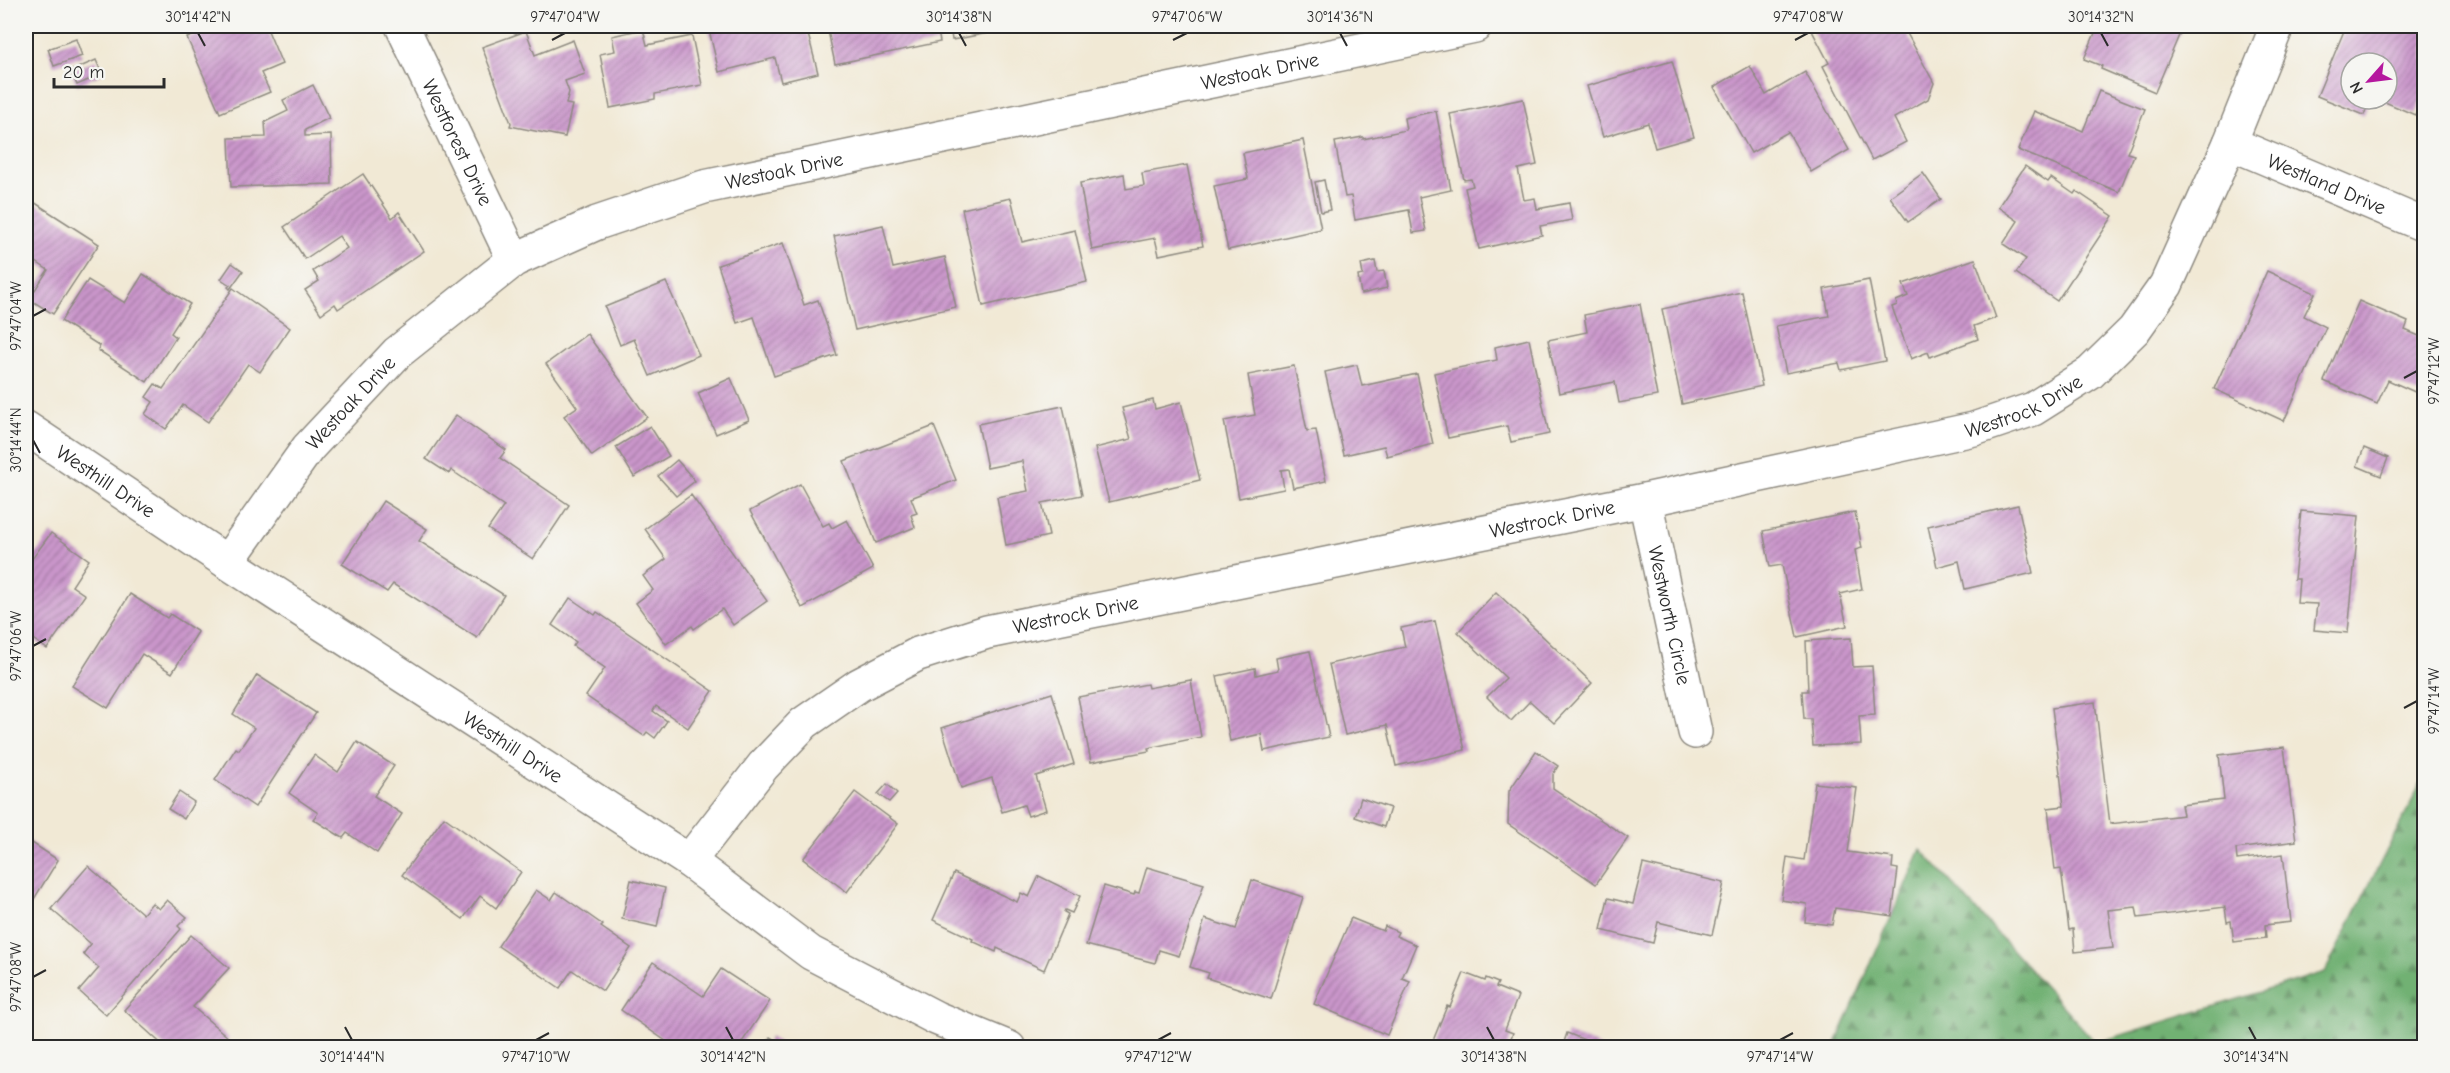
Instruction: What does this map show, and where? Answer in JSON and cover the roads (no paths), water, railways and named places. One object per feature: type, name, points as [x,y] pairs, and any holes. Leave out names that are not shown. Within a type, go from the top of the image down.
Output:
[{"type":"street","name":"Westforest Drive","points":[[402,26],[514,260]]},
{"type":"street","name":"Westoak Drive","points":[[227,562],[308,448],[397,353],[514,260],[597,223],[704,187],[1475,26]]},
{"type":"street","name":"Westrock Drive","points":[[690,861],[762,765],[804,723],[859,685],[918,654],[987,632],[1645,500],[1974,429],[2033,409],[2090,373],[2140,321],[2166,285],[2230,143],[2277,26]]},
{"type":"street","name":"Westland Drive","points":[[2230,143],[2424,225]]},
{"type":"street","name":"Westhill Drive","points":[[26,428],[227,562],[690,861],[811,953],[936,1018],[1009,1047]]},
{"type":"street","name":"Westworth Circle","points":[[1645,500],[1695,732]]}]
